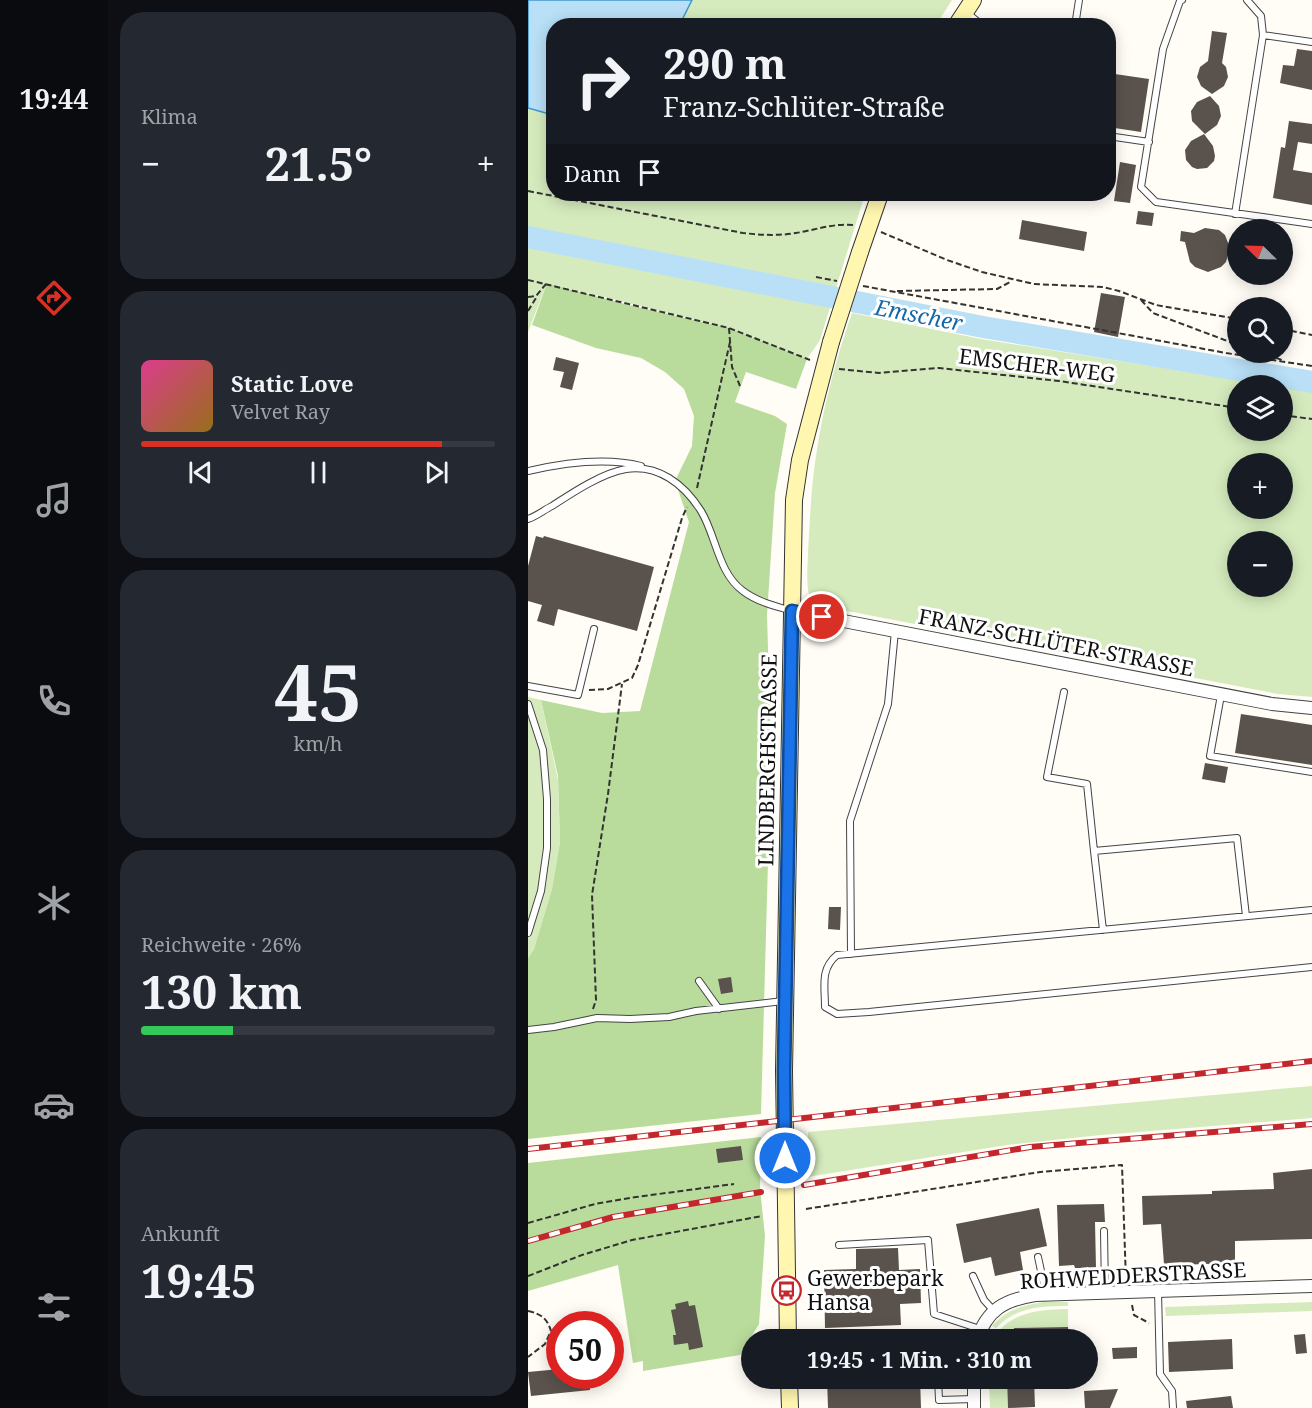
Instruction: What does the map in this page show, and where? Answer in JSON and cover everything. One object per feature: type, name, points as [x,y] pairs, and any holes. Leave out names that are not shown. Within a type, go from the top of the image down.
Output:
[{"type":"main road","name":"LINDBERGHSTRASSE","points":[[788,1329],[784,1071],[794,500],[800,460],[831,342],[878,201]]},
{"type":"main road","points":[[789,1389],[790,1408]]},
{"type":"street","name":"FRANZ-SCHLÜTER-STRASSE","points":[[792,611],[1272,704],[1312,708]]},
{"type":"street","name":"ROHWEDDERSTRASSE","points":[[982,1329],[988,1316],[1001,1305],[1015,1299],[1046,1294],[1312,1286]]},
{"type":"lane","points":[[1076,18],[1079,0]]},
{"type":"lane","points":[[1180,0],[1163,49],[1141,187],[1156,202],[1312,224]]},
{"type":"lane","points":[[1235,214],[1263,34],[1261,16],[1247,0]]},
{"type":"lane","points":[[1263,34],[1312,42]]},
{"type":"lane","points":[[1116,137],[1149,142]]},
{"type":"lane","points":[[528,471],[583,463],[626,462],[650,468],[675,481],[701,510],[723,564],[742,591],[768,604],[792,611]]},
{"type":"lane","points":[[528,519],[589,483],[625,469],[650,468]]},
{"type":"lane","points":[[528,686],[578,695],[594,629]]},
{"type":"lane","points":[[851,954],[850,821],[888,704],[895,631]]},
{"type":"lane","points":[[1064,692],[1047,777],[1087,784],[1103,930]]},
{"type":"lane","points":[[1221,694],[1210,756],[1312,772]]},
{"type":"lane","points":[[528,704],[543,750],[548,799],[547,848],[541,891],[528,933]]},
{"type":"lane","points":[[1094,851],[1237,838],[1246,916]]},
{"type":"lane","points":[[1312,910],[837,955],[828,962],[825,971],[825,1007],[837,1014],[1312,967]]},
{"type":"lane","points":[[699,981],[719,1009]]},
{"type":"lane","points":[[528,1030],[554,1028],[597,1018],[669,1017],[785,1001]]},
{"type":"lane","points":[[1104,1231],[1105,1293]]},
{"type":"lane","points":[[839,1245],[928,1240],[934,1314],[968,1329]]},
{"type":"lane","points":[[1038,1257],[1046,1294]]},
{"type":"lane","points":[[973,1276],[984,1300],[994,1311]]},
{"type":"lane","points":[[1158,1291],[1160,1374],[1172,1391],[1173,1408]]},
{"type":"lane","points":[[938,1389],[939,1400],[974,1403]]},
{"type":"path","points":[[528,191],[546,195]]},
{"type":"path","points":[[579,201],[766,236],[836,225]]},
{"type":"path","points":[[888,235],[946,260],[1014,280],[1052,286],[1103,287],[1156,304],[1227,317]]},
{"type":"path","points":[[816,277],[837,281]]},
{"type":"path","points":[[528,280],[729,328],[807,359]]},
{"type":"path","points":[[891,291],[997,289],[1014,280]]},
{"type":"path","points":[[528,311],[547,283]]},
{"type":"path","points":[[859,285],[1227,353]]},
{"type":"path","points":[[528,297],[537,296]]},
{"type":"path","points":[[1139,298],[1153,313],[1227,341]]},
{"type":"path","points":[[729,328],[732,367],[740,386]]},
{"type":"path","points":[[1293,331],[1312,335]]},
{"type":"path","points":[[579,690],[608,689],[632,678],[638,665],[682,518],[698,486],[730,342]]},
{"type":"path","points":[[1293,363],[1312,366]]},
{"type":"path","name":"EMSCHER-WEG","points":[[832,368],[879,373],[939,368],[1059,381],[1227,406]]},
{"type":"path","points":[[1293,417],[1312,420]]},
{"type":"path","points":[[588,1020],[596,1000],[592,895],[622,683]]},
{"type":"path","points":[[806,1209],[1040,1172],[1122,1165],[1126,1292]]},
{"type":"path","points":[[528,1223],[615,1201],[734,1184]]},
{"type":"path","points":[[528,1276],[582,1255],[632,1240],[762,1216]]},
{"type":"path","points":[[1132,1305],[1132,1311],[1137,1318],[1153,1324],[1159,1323]]},
{"type":"path","points":[[528,1311],[547,1320],[550,1331],[545,1344],[528,1357]]},
{"type":"green space","points":[[692,0],[952,0],[940,18],[683,18]]},
{"type":"green space","points":[[528,108],[546,113],[546,201],[863,201],[820,340],[807,359],[729,328],[547,283],[528,332]]},
{"type":"green space","points":[[547,283],[729,328],[807,359],[796,389],[746,372],[735,402],[775,416],[787,424],[775,493],[767,615],[771,753],[761,1114],[528,1139],[528,958],[534,949],[552,889],[560,842],[558,776],[541,700],[602,713],[640,711],[689,522],[675,481],[692,446],[694,416],[684,389],[665,372],[641,358],[596,348],[532,325]]},
{"type":"green space","points":[[852,313],[981,339],[1227,378],[1227,441],[1293,441],[1293,389],[1312,392],[1312,697],[1278,694],[843,610],[815,601],[809,594],[807,576],[813,480],[826,401]]},
{"type":"green space","points":[[528,697],[541,700],[558,780],[560,842],[552,889],[534,949],[528,958]]},
{"type":"green space","points":[[1312,1086],[1312,1118],[1007,1145],[807,1177],[808,1132]]},
{"type":"green space","points":[[761,1137],[760,1188],[765,1236],[759,1324],[756,1329],[741,1329],[740,1355],[643,1371],[643,1361],[633,1363],[618,1265],[528,1291],[528,1163]]},
{"type":"green space","points":[[1043,1302],[1068,1302],[1068,1306],[1029,1309],[1012,1316],[996,1328],[992,1326],[1015,1309]]},
{"type":"green space","points":[[1312,1302],[1312,1311],[1166,1316],[1165,1307]]},
{"type":"green space","points":[[1068,1309],[1068,1327],[1001,1329],[1015,1318],[1040,1311]]},
{"type":"green space","points":[[989,1389],[1007,1389],[1008,1408],[990,1408]]},
{"type":"water","points":[[528,0],[692,0],[683,18],[546,18],[546,113],[528,108]]},
{"type":"building","points":[[1212,31],[1227,33],[1222,63],[1226,67],[1228,77],[1224,86],[1212,94],[1201,86],[1197,77],[1200,67],[1208,61]]},
{"type":"building","points":[[1297,49],[1312,51],[1312,90],[1280,83],[1283,65],[1294,66]]},
{"type":"building","points":[[1116,74],[1149,79],[1141,132],[1116,128]]},
{"type":"building","points":[[1210,96],[1219,106],[1221,116],[1217,125],[1205,134],[1192,121],[1191,111],[1197,102]]},
{"type":"building","points":[[1289,121],[1312,124],[1312,144],[1298,142],[1293,170],[1312,173],[1312,205],[1273,198],[1281,147],[1285,148]]},
{"type":"building","points":[[1204,134],[1213,146],[1214,161],[1207,168],[1197,169],[1186,160],[1185,150],[1191,141]]},
{"type":"building","points":[[1120,162],[1136,165],[1130,203],[1114,201],[1116,201]]},
{"type":"building","points":[[1138,211],[1154,213],[1152,226],[1136,224]]},
{"type":"building","points":[[1022,220],[1087,232],[1084,251],[1019,239]]},
{"type":"building","points":[[1205,228],[1219,230],[1225,235],[1227,258],[1221,267],[1208,272],[1195,267],[1190,262],[1185,242],[1180,241],[1181,231],[1194,233]]},
{"type":"building","points":[[1101,293],[1125,297],[1118,337],[1094,332]]},
{"type":"building","points":[[556,357],[579,363],[572,390],[560,387],[564,372],[553,370]]},
{"type":"building","points":[[536,536],[543,538],[544,536],[654,567],[637,631],[558,609],[554,626],[537,621],[542,605],[528,601],[528,566]]},
{"type":"building","points":[[1241,714],[1312,725],[1312,765],[1235,753]]},
{"type":"building","points":[[1205,763],[1228,767],[1225,783],[1202,779]]},
{"type":"building","points":[[829,907],[841,907],[840,930],[828,929]]},
{"type":"building","points":[[731,977],[733,992],[721,994],[718,979]]},
{"type":"building","points":[[741,1146],[743,1160],[718,1163],[716,1149]]},
{"type":"building","points":[[1312,1169],[1312,1239],[1235,1241],[1235,1263],[1176,1265],[1176,1263],[1164,1264],[1161,1224],[1143,1225],[1142,1196],[1274,1189],[1273,1173]]},
{"type":"building","points":[[1104,1204],[1105,1222],[1095,1222],[1096,1268],[1075,1268],[1074,1265],[1059,1266],[1057,1205]]},
{"type":"building","points":[[1039,1208],[1047,1246],[1020,1252],[1023,1270],[995,1276],[991,1257],[964,1263],[956,1224]]},
{"type":"building","points":[[898,1248],[899,1270],[920,1269],[921,1303],[900,1304],[901,1325],[825,1328],[824,1270],[856,1269],[856,1249]]},
{"type":"building","points":[[688,1301],[689,1306],[695,1305],[703,1347],[689,1350],[688,1343],[674,1345],[673,1335],[676,1335],[671,1310],[676,1309],[675,1304]]},
{"type":"building","points":[[1068,1327],[1068,1329],[1014,1329]]},
{"type":"building","points":[[1305,1334],[1307,1353],[1296,1354],[1294,1335]]},
{"type":"building","points":[[1232,1339],[1233,1369],[1169,1372],[1168,1342]]},
{"type":"building","points":[[1137,1347],[1137,1358],[1113,1359],[1112,1348]]},
{"type":"building","points":[[546,1370],[546,1389],[590,1390],[531,1396],[528,1372]]},
{"type":"building","points":[[827,1389],[920,1389],[921,1408],[828,1408]]},
{"type":"building","points":[[1007,1389],[1034,1389],[1035,1407],[1008,1408]]},
{"type":"building","points":[[1118,1389],[1110,1408],[1085,1408],[1084,1391]]},
{"type":"building","points":[[1231,1396],[1233,1408],[1187,1408],[1186,1401]]},
{"type":"waterway","name":"Emscher","points":[[528,237],[983,327],[1312,382]]},
{"type":"railway","points":[[528,1149],[1312,1061]]},
{"type":"railway","points":[[804,1185],[1030,1147],[1312,1124]]},
{"type":"railway","points":[[528,1241],[613,1217],[761,1192]]},
{"type":"place","name":"Gewerbepark Hansa","points":[[786,1290]]},
{"type":"route","points":[[785,1158],[784,1071],[792,611],[822,617]]}]
